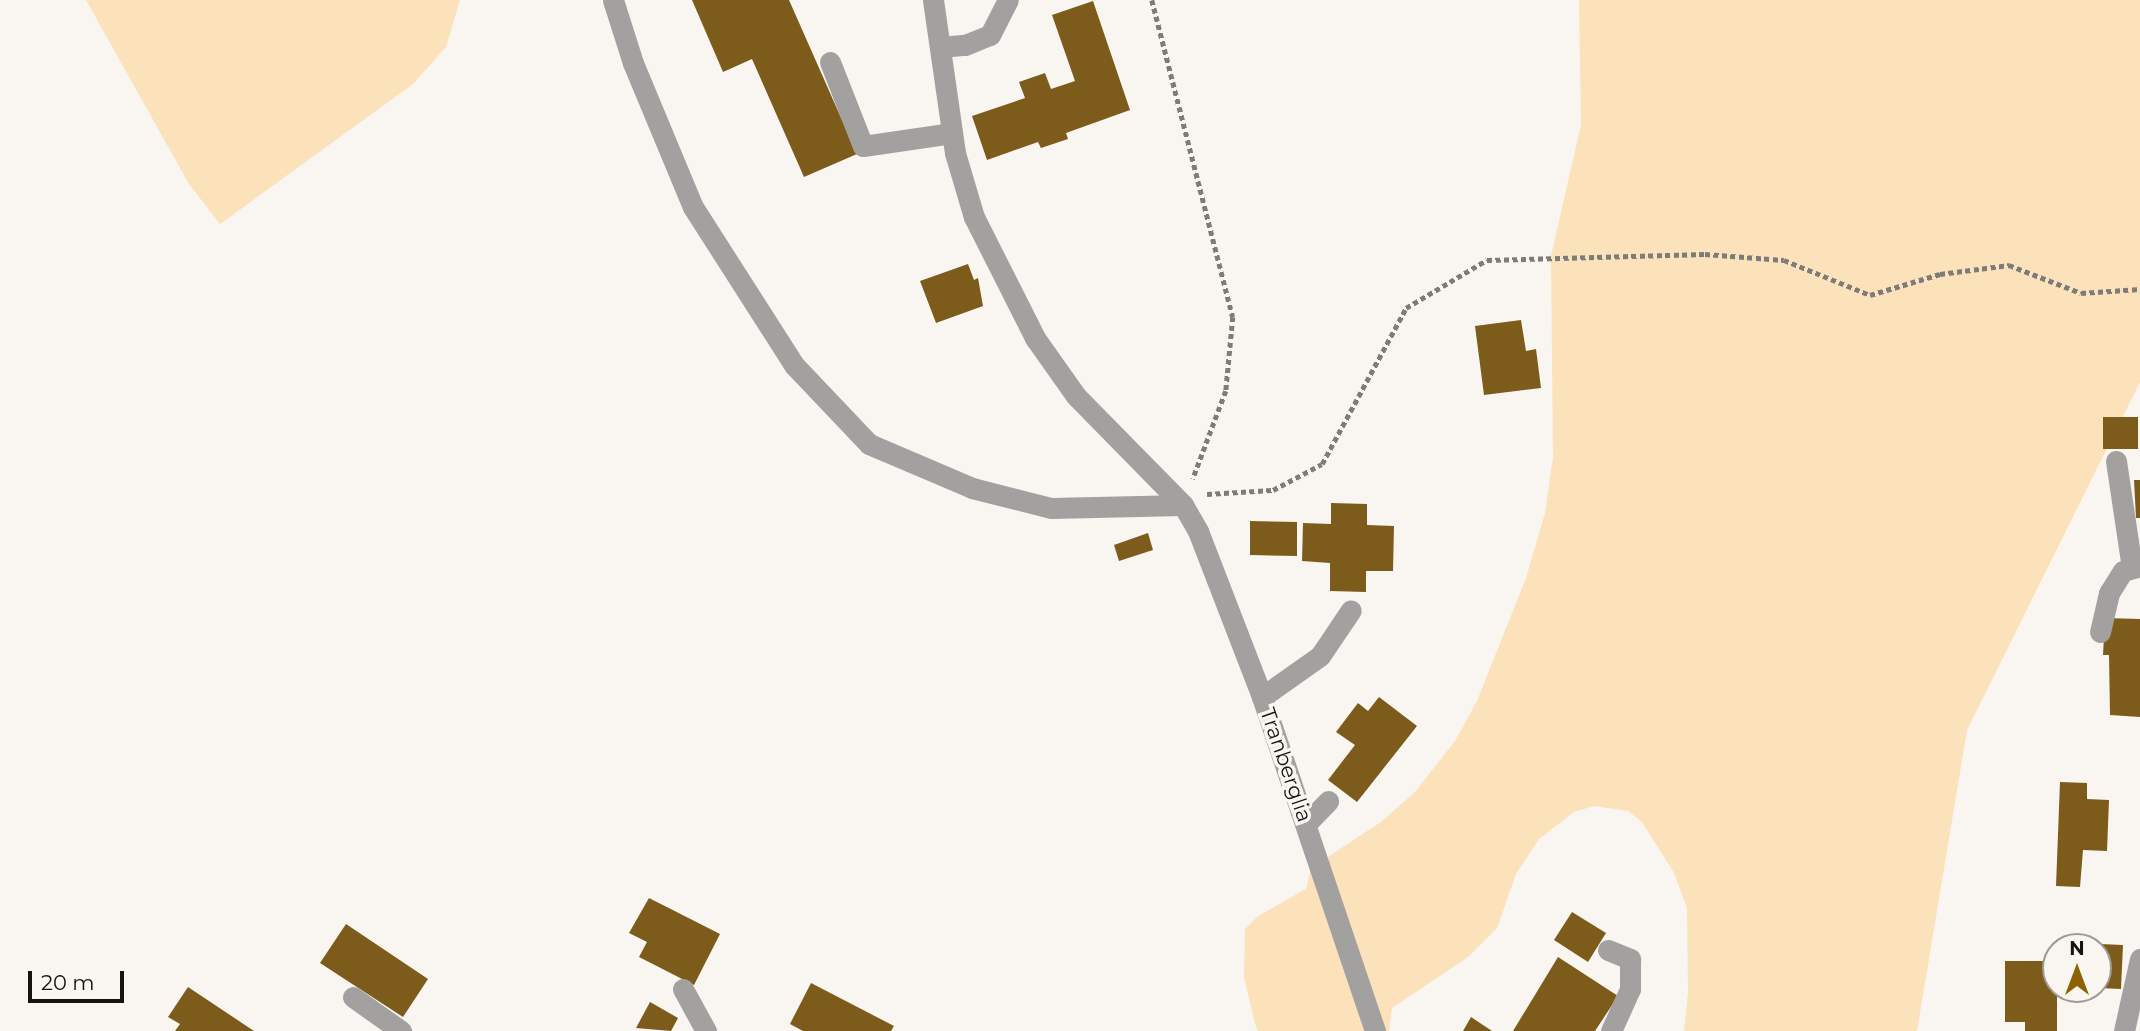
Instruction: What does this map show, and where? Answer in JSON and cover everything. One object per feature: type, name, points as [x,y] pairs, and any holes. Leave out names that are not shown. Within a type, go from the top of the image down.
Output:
[{"type":"street","points":[[613,0],[633,64],[693,207],[794,365],[869,444],[972,488],[1051,508],[1185,500]]},
{"type":"street","points":[[933,0],[952,133],[974,218],[1035,338],[1076,396],[1185,500]]},
{"type":"street","points":[[940,47],[965,45],[990,35],[1007,0]]},
{"type":"street","points":[[830,62],[863,146],[952,133]]},
{"type":"street","points":[[2100,632],[2109,593],[2123,571],[2136,567],[2116,461]]},
{"type":"street","name":"Tranberglia","points":[[1185,500],[1262,696],[1375,1031]]},
{"type":"street","points":[[1262,696],[1320,656],[1351,610]]},
{"type":"street","points":[[1306,824],[1328,801]]},
{"type":"street","points":[[1608,950],[1630,959],[1630,989],[1611,1031]]},
{"type":"street","points":[[2124,1031],[2140,959]]},
{"type":"street","points":[[682,989],[706,1031]]},
{"type":"street","points":[[353,997],[401,1031]]},
{"type":"path","points":[[1152,0],[1233,317],[1226,391],[1185,500],[1273,490],[1322,464],[1406,308],[1487,260],[1705,254],[1784,260],[1870,295],[1940,274],[2009,265],[2081,293],[2140,289]]},
{"type":"shaded area","points":[[86,0],[460,0],[446,47],[413,84],[220,224],[189,184]]},
{"type":"shaded area","points":[[1579,0],[2140,0],[2140,382],[1967,730],[1917,1031],[1684,1031],[1688,993],[1687,908],[1674,873],[1642,822],[1628,811],[1594,806],[1574,812],[1539,839],[1516,874],[1497,928],[1468,957],[1392,1008],[1389,1031],[1258,1031],[1255,1024],[1244,977],[1245,929],[1258,916],[1306,889],[1311,868],[1381,822],[1415,792],[1455,741],[1477,701],[1526,578],[1545,513],[1553,457],[1551,256],[1581,125]]},
{"type":"building","points":[[692,0],[789,0],[857,154],[804,177],[752,59],[723,72]]},
{"type":"building","points":[[1093,1],[1130,110],[1066,133],[1068,139],[1041,148],[1038,142],[987,160],[972,116],[1025,98],[1019,82],[1045,73],[1051,89],[1075,81],[1052,15]]},
{"type":"building","points":[[968,264],[974,280],[978,278],[983,306],[936,323],[920,281]]},
{"type":"building","points":[[1521,320],[1526,351],[1536,349],[1541,388],[1484,395],[1475,326]]},
{"type":"building","points":[[2103,417],[2138,417],[2138,449],[2103,449]]},
{"type":"building","points":[[2134,480],[2140,480],[2140,518],[2136,518]]},
{"type":"building","points":[[1331,503],[1367,504],[1367,525],[1394,526],[1393,571],[1366,571],[1366,592],[1330,591],[1330,563],[1302,561],[1303,523],[1331,524]]},
{"type":"building","points":[[1250,521],[1297,522],[1297,556],[1250,555]]},
{"type":"building","points":[[1148,533],[1153,550],[1119,561],[1114,545]]},
{"type":"building","points":[[2105,618],[2140,619],[2140,717],[2110,715],[2109,655],[2103,655]]},
{"type":"building","points":[[1379,697],[1417,726],[1357,802],[1328,780],[1355,745],[1336,732],[1358,703],[1368,711]]},
{"type":"building","points":[[2060,782],[2087,783],[2087,799],[2109,800],[2107,851],[2083,850],[2080,887],[2056,886]]},
{"type":"building","points":[[649,898],[720,934],[694,985],[639,957],[647,942],[629,933]]},
{"type":"building","points":[[1572,912],[1606,933],[1588,962],[1554,940]]},
{"type":"building","points":[[346,924],[428,979],[403,1017],[320,963]]},
{"type":"building","points":[[2112,945],[2123,945],[2121,989],[2112,989]]},
{"type":"building","points":[[1558,957],[1618,996],[1595,1031],[1513,1031]]},
{"type":"building","points":[[2005,961],[2042,961],[2042,1003],[2057,1003],[2057,1031],[2025,1031],[2025,1022],[2005,1022]]},
{"type":"building","points":[[811,983],[894,1026],[891,1031],[803,1031],[790,1024]]},
{"type":"building","points":[[188,987],[254,1031],[175,1031],[180,1024],[168,1017]]},
{"type":"building","points":[[650,1002],[678,1018],[671,1031],[636,1028]]},
{"type":"building","points":[[1471,1017],[1492,1031],[1463,1031]]}]
